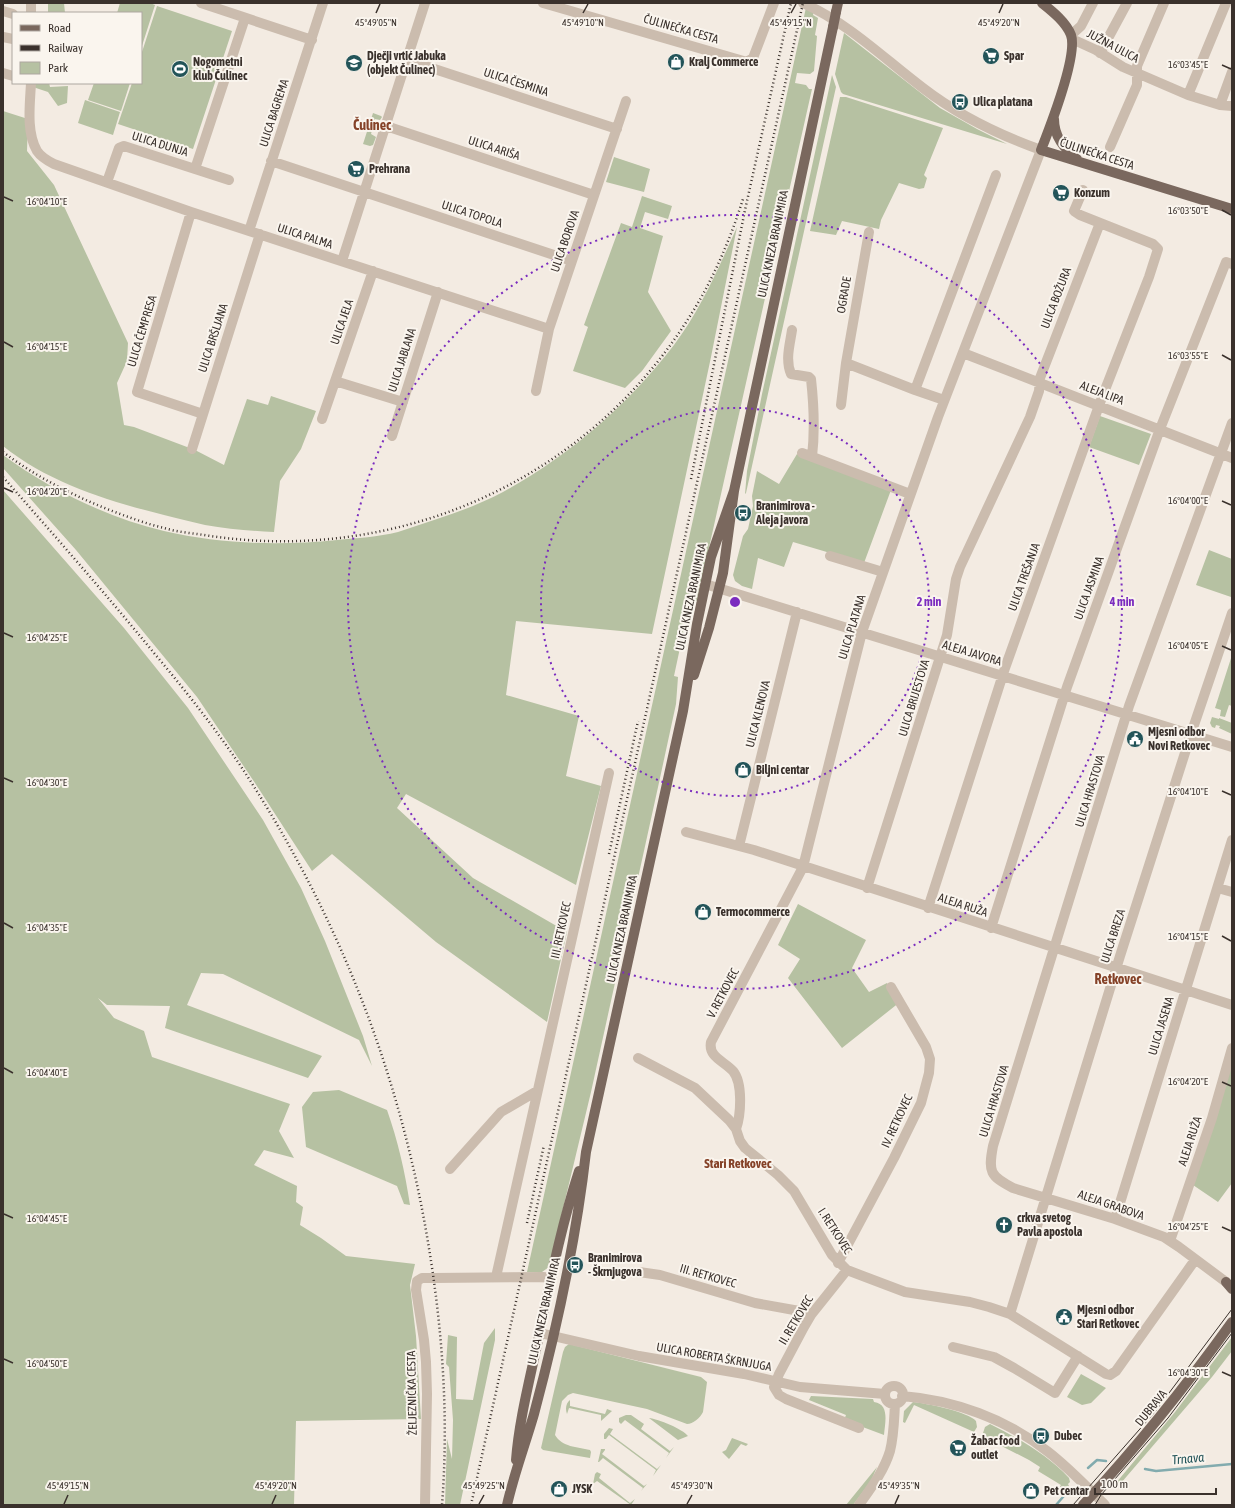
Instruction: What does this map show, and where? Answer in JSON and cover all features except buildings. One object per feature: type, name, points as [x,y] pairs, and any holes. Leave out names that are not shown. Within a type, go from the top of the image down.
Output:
[{"type":"main road","name":"JUŽNA ULICA","points":[[1043,3],[1065,24],[1071,37]]},
{"type":"main road","name":"ULICA KNEZA BRANIMIRA","points":[[683,711],[709,628],[726,559],[734,491],[837,8]]},
{"type":"main road","name":"ČULINEČKA CESTA","points":[[1071,37],[1072,46],[1070,63],[1042,150],[1232,209]]},
{"type":"main road","points":[[1054,113],[1054,128],[1056,136],[1081,162]]},
{"type":"main road","name":"ULICA KNEZA BRANIMIRA","points":[[508,1505],[515,1473],[530,1426],[553,1336],[578,1215],[586,1152],[683,711],[697,624],[711,557],[734,491]]},
{"type":"main road","name":"ULICA KNEZA BRANIMIRA","points":[[515,1473],[519,1432],[551,1278],[567,1211],[586,1152]]},
{"type":"main road","name":"DUBRAVA","points":[[1083,1505],[1164,1412],[1232,1322]]},
{"type":"street","points":[[201,3],[312,40]]},
{"type":"street","name":"ULICA BAGREMA","points":[[248,231],[323,3]]},
{"type":"street","points":[[342,261],[425,3]]},
{"type":"street","name":"ČULINEČKA CESTA","points":[[543,3],[747,62],[753,58],[774,3]]},
{"type":"street","points":[[803,3],[815,8],[852,30],[924,88],[950,106],[990,128],[1042,150]]},
{"type":"street","points":[[1071,37],[1081,26],[1093,3]]},
{"type":"street","points":[[1100,53],[1127,3]]},
{"type":"street","points":[[1110,147],[1137,85],[1137,66],[1164,3]]},
{"type":"street","points":[[1188,95],[1226,3]]},
{"type":"street","points":[[195,169],[245,18]]},
{"type":"street","name":"JUŽNA ULICA","points":[[1071,37],[1123,67],[1188,95],[1220,105],[1232,106]]},
{"type":"street","name":"ULICA ČESMINA","points":[[407,60],[616,129]]},
{"type":"street","points":[[1220,105],[1232,72]]},
{"type":"street","name":"ULICA PALMA","points":[[31,84],[31,136],[37,152],[46,160],[54,164],[248,231],[549,328]]},
{"type":"street","name":"ULICA BOROVA","points":[[536,391],[549,328],[626,101]]},
{"type":"street","name":"ULICA ARIŠA","points":[[386,126],[594,195]]},
{"type":"street","name":"ULICA DUNJA","points":[[106,182],[116,153],[119,148],[124,146],[228,180]]},
{"type":"street","name":"ULICA PLATANA","points":[[803,867],[862,632],[944,400],[1042,150]]},
{"type":"street","name":"ULICA TOPOLA","points":[[271,161],[572,261]]},
{"type":"street","points":[[915,390],[996,175]]},
{"type":"street","points":[[1083,190],[1074,211],[1100,223]]},
{"type":"street","name":"ULICA ČEMPRESA","points":[[191,212],[137,392],[203,414]]},
{"type":"street","name":"ULICA TREŠANJA","points":[[928,908],[1002,676],[1099,406],[1156,258],[1158,250],[1153,244],[1100,223]]},
{"type":"street","name":"ULICA BOŽURA","points":[[1040,384],[1040,378],[1100,223]]},
{"type":"street","name":"OGRADE","points":[[842,405],[846,363],[869,232]]},
{"type":"street","name":"ULICA BRŠLJANA","points":[[192,449],[260,234]]},
{"type":"street","name":"ULICA JASMINA","points":[[991,928],[1064,696],[1160,429],[1229,263]]},
{"type":"street","name":"ULICA JELA","points":[[322,419],[373,271]]},
{"type":"street","name":"ULICA JABLANA","points":[[392,436],[438,292]]},
{"type":"street","points":[[792,330],[787,361],[789,369],[791,374],[809,377],[811,379],[814,402],[815,436],[807,455],[910,494]]},
{"type":"street","name":"ALEJA LIPA","points":[[962,353],[1232,458]]},
{"type":"street","points":[[846,363],[944,400]]},
{"type":"street","points":[[335,381],[403,402]]},
{"type":"street","name":"ULICA BRIJESTOVA","points":[[867,888],[950,623],[954,590],[960,566],[1030,417],[1040,384]]},
{"type":"street","name":"ULICA HRASTOVA","points":[[992,1172],[990,1162],[994,1146],[1127,714],[1232,423]]},
{"type":"street","points":[[830,556],[883,572]]},
{"type":"street","name":"ALEJA JAVORA","points":[[705,584],[1232,747]]},
{"type":"street","name":"ULICA KLENOVA","points":[[739,846],[797,612]]},
{"type":"street","name":"ULICA BREZA","points":[[1010,1314],[1116,968],[1191,734],[1232,613]]},
{"type":"street","name":"III. RETKOVEC","points":[[496,1277],[609,773]]},
{"type":"street","name":"ALEJA RUŽA","points":[[686,832],[739,846],[1232,1005]]},
{"type":"street","name":"ULICA JASENA","points":[[1115,1219],[1232,840]]},
{"type":"street","name":"V. RETKOVEC","points":[[736,1129],[740,1112],[739,1085],[733,1071],[712,1053],[710,1048],[711,1042],[803,867]]},
{"type":"street","points":[[1218,888],[1232,892]]},
{"type":"street","name":"IV. RETKOVEC","points":[[838,1263],[894,1158],[921,1103],[929,1073],[930,1059],[926,1047],[891,986]]},
{"type":"street","name":"ALEJA RUŽA","points":[[1170,1241],[1212,1118],[1232,1048]]},
{"type":"street","name":"I. RETKOVEC","points":[[638,1058],[695,1088],[729,1120],[736,1129],[740,1141],[745,1148],[778,1174],[794,1191],[832,1255],[838,1263],[847,1270],[905,1292],[970,1302],[1010,1314],[1106,1374],[1110,1375],[1116,1371],[1195,1260]]},
{"type":"street","points":[[450,1169],[501,1112],[537,1091]]},
{"type":"street","name":"ALEJA GRABOVA","points":[[992,1172],[998,1180],[1013,1188],[1115,1219],[1170,1241],[1230,1285]]},
{"type":"street","name":"II. RETKOVEC","points":[[776,1381],[812,1315],[847,1270]]},
{"type":"street","name":"III. RETKOVEC","points":[[595,1273],[639,1272],[660,1275],[754,1303],[805,1312],[812,1315]]},
{"type":"street","points":[[496,1277],[551,1278]]},
{"type":"street","name":"ŽELJEZNIČKA CESTA","points":[[425,1505],[427,1402],[426,1362],[416,1290],[417,1281],[419,1279],[428,1278],[496,1277]]},
{"type":"street","name":"ULICA ROBERTA ŠKRNJUGA","points":[[540,1333],[639,1356],[776,1381],[811,1389],[885,1394]]},
{"type":"street","points":[[953,1348],[994,1358],[1014,1368],[1055,1393],[1078,1356]]},
{"type":"street","points":[[776,1381],[774,1388],[775,1391],[786,1399],[859,1428]]},
{"type":"street","points":[[894,1387],[899,1388],[902,1396],[900,1401],[895,1404],[888,1402],[885,1394],[889,1388],[894,1387]]},
{"type":"street","points":[[902,1396],[960,1406],[1021,1433],[1046,1450],[1105,1505]]},
{"type":"street","points":[[859,1505],[877,1480],[888,1456],[892,1440],[895,1404]]},
{"type":"green space","points":[[48,3],[64,3],[65,12],[48,12]]},
{"type":"green space","points":[[120,3],[150,3],[155,5],[142,46],[142,12],[117,12]]},
{"type":"green space","points":[[807,3],[816,3],[813,15],[818,18],[815,35],[817,36],[814,71],[810,74],[797,73],[795,83],[806,85],[809,89],[812,89],[697,601],[690,601],[674,676],[678,677],[676,704],[591,1092],[549,1267],[542,1272],[527,1272]]},
{"type":"green space","name":"Nogometni klub Čulinec","points":[[157,6],[232,31],[193,149],[118,124],[132,84],[142,84],[142,52]]},
{"type":"green space","points":[[844,33],[940,108],[1007,144],[843,94],[835,74]]},
{"type":"green space","points":[[832,75],[836,87],[745,494],[747,471],[762,394]]},
{"type":"green space","points":[[34,84],[49,84],[50,87],[68,86],[67,103],[58,106],[48,92],[33,87]]},
{"type":"green space","points":[[94,84],[130,84],[121,111],[88,100]]},
{"type":"green space","points":[[840,97],[846,97],[943,128],[924,175],[927,178],[924,188],[919,189],[899,183],[881,220],[879,229],[842,221],[836,235],[810,231]]},
{"type":"green space","points":[[85,100],[120,112],[113,135],[78,123]]},
{"type":"green space","points":[[3,111],[28,119],[27,151],[54,185],[128,343],[127,361],[117,383],[124,425],[134,427],[195,450],[224,465],[247,399],[268,405],[271,396],[316,411],[301,449],[280,481],[274,532],[240,530],[205,525],[122,504],[59,480],[21,459],[3,446]]},
{"type":"green space","points":[[373,113],[382,117],[380,120],[375,119],[371,134],[376,137],[373,145],[370,146],[363,144]]},
{"type":"green space","points":[[614,157],[650,169],[644,192],[606,182]]},
{"type":"green space","points":[[642,196],[672,206],[668,219],[645,212],[640,228],[663,236],[648,292],[671,331],[642,371],[625,388],[573,371],[588,327],[584,325],[621,223],[632,227]]},
{"type":"green space","points":[[737,227],[652,634],[516,621],[506,695],[579,716],[566,776],[601,786],[576,885],[406,794],[397,808],[473,878],[567,932],[547,1022],[436,942],[332,854],[312,871],[197,697],[76,550],[3,468],[3,455],[59,491],[80,501],[122,518],[164,531],[207,539],[250,543],[315,542],[368,537],[398,532],[462,510],[503,492],[528,478],[596,428],[637,388],[656,367],[684,331],[709,288]]},
{"type":"green space","points":[[1100,416],[1151,434],[1139,465],[1089,447]]},
{"type":"green space","points":[[797,454],[891,490],[864,563],[793,542],[784,567],[758,558],[752,589],[742,586],[735,581],[733,575],[743,536],[748,529],[753,506],[752,496],[757,471],[779,484]]},
{"type":"green space","points":[[3,490],[124,628],[188,708],[263,820],[301,888],[325,941],[363,1036],[372,1066],[359,1040],[223,974],[201,973],[187,1005],[322,1056],[308,1078],[165,1028],[170,1006],[107,1005],[98,998],[114,1018],[144,1031],[152,1057],[290,1104],[279,1131],[294,1158],[264,1150],[254,1165],[297,1186],[296,1202],[303,1207],[300,1225],[346,1256],[415,1264],[410,1285],[416,1336],[421,1419],[296,1421],[294,1505],[3,1505]]},
{"type":"green space","points":[[1209,550],[1232,559],[1231,597],[1196,585]]},
{"type":"green space","points":[[1232,655],[1232,706],[1229,705],[1225,717],[1220,716],[1221,710],[1215,708]]},
{"type":"green space","points":[[1212,717],[1232,723],[1232,734],[1219,728],[1220,726],[1216,725],[1215,728],[1212,727],[1210,723]]},
{"type":"green space","points":[[798,904],[866,940],[852,968],[869,992],[887,983],[900,1002],[842,1048],[788,978],[800,959],[778,945]]},
{"type":"green space","points":[[1232,1060],[1232,1183],[1218,1202],[1193,1185]]},
{"type":"green space","points":[[339,1090],[387,1110],[401,1157],[410,1205],[404,1204],[397,1186],[306,1147],[302,1107],[313,1092]]},
{"type":"green space","points":[[495,1328],[495,1340],[460,1505],[445,1505],[447,1439],[452,1459],[453,1420],[449,1367],[446,1364],[448,1335],[457,1337],[456,1399],[473,1400],[484,1343]]},
{"type":"green space","points":[[1232,1337],[1232,1351],[1212,1377],[1121,1483],[1116,1483],[1175,1412]]},
{"type":"green space","points":[[569,1344],[701,1377],[707,1382],[703,1412],[692,1423],[687,1424],[647,1409],[573,1393],[568,1395],[562,1401],[555,1435],[566,1444],[590,1450],[590,1458],[543,1450],[541,1448],[563,1352],[565,1347]]},
{"type":"green space","points":[[1081,1374],[1106,1388],[1091,1403],[1082,1405],[1067,1397]]},
{"type":"green space","points":[[811,1396],[873,1399],[874,1402],[882,1406],[884,1410],[884,1435],[844,1420],[846,1415],[809,1400]]},
{"type":"green space","points":[[570,1400],[570,1406],[605,1414],[607,1409],[612,1411],[601,1421],[601,1415],[569,1408],[567,1414],[566,1406]]},
{"type":"green space","points":[[913,1402],[936,1406],[965,1414],[976,1421],[977,1427],[974,1432],[914,1405],[905,1423],[903,1422],[904,1411]]},
{"type":"green space","points":[[626,1415],[631,1415],[644,1424],[641,1429],[670,1451],[674,1447],[666,1458],[669,1453],[625,1420],[621,1424],[619,1422],[619,1418]]},
{"type":"green space","points":[[649,1418],[658,1420],[681,1430],[688,1436],[678,1440]]},
{"type":"green space","points":[[990,1424],[1022,1441],[1042,1454],[1069,1478],[1069,1486],[1061,1494],[1057,1491],[1061,1485],[1038,1471],[1040,1467],[982,1436],[985,1427]]},
{"type":"green space","points":[[609,1428],[613,1429],[610,1434],[657,1469],[661,1465],[653,1476],[656,1470],[609,1435],[606,1439],[604,1439],[604,1434]]},
{"type":"green space","points":[[732,1438],[748,1444],[746,1446],[741,1444],[729,1459],[722,1452],[726,1450]]},
{"type":"green space","points":[[601,1449],[605,1449],[602,1454],[644,1486],[647,1484],[641,1491],[643,1488],[603,1458],[598,1462]]},
{"type":"green space","points":[[877,1467],[871,1481],[853,1505],[846,1505]]},
{"type":"green space","points":[[597,1472],[601,1474],[599,1478],[630,1503],[635,1499],[631,1505],[597,1481],[593,1484],[595,1474]]},
{"type":"waterway","name":"Trnava","points":[[1088,1468],[1097,1460],[1106,1461]]},
{"type":"waterway","name":"Trnava","points":[[1145,1469],[1156,1471],[1232,1464]]},
{"type":"waterway","name":"Trnava","points":[[1056,1505],[1070,1489]]},
{"type":"tram line","points":[[1073,1505],[1154,1413],[1232,1309]]},
{"type":"tram line","points":[[1095,1505],[1101,1495],[1168,1418],[1232,1333]]},
{"type":"railway","points":[[691,479],[745,210],[791,3]]},
{"type":"railway","points":[[471,1505],[803,3]]},
{"type":"railway","points":[[3,452],[34,473],[84,499],[137,520],[179,531],[204,535],[276,541],[346,537],[415,523],[480,499],[542,466],[598,424],[647,374],[690,316],[720,259],[743,199]]},
{"type":"railway","points":[[3,477],[136,631],[188,695],[232,753],[281,831],[316,896],[346,962],[373,1029],[395,1098],[413,1168],[428,1240],[438,1314],[444,1386],[445,1433],[442,1505]]},
{"type":"railway","points":[[609,854],[638,721]]},
{"type":"railway","points":[[527,1223],[544,1145]]},
{"type":"place","name":"Spar","points":[[991,56]]},
{"type":"place","name":"Kralj Commerce","points":[[676,62]]},
{"type":"place","name":"Dječji vrtić Jabuka (objekt Čulinec)","points":[[354,63]]},
{"type":"place","name":"Nogometni klub Čulinec","points":[[180,69]]},
{"type":"place","name":"Ulica platana","points":[[960,102]]},
{"type":"place","name":"Prehrana","points":[[356,169]]},
{"type":"place","name":"Konzum","points":[[1061,193]]},
{"type":"place","name":"Branimirova - Aleja javora","points":[[743,513]]},
{"type":"place","name":"Mjesni odbor Novi Retkovec","points":[[1135,739]]},
{"type":"place","name":"Biljni centar","points":[[743,770]]},
{"type":"place","name":"Termocommerce","points":[[703,912]]},
{"type":"place","name":"crkva svetog Pavla apostola","points":[[1004,1225]]},
{"type":"place","name":"Branimirova - Škrnjugova","points":[[575,1265]]},
{"type":"place","name":"Mjesni odbor Stari Retkovec","points":[[1064,1317]]},
{"type":"place","name":"Dubec","points":[[1041,1436]]},
{"type":"place","name":"Žabac food outlet","points":[[958,1448]]},
{"type":"place","name":"JYSK","points":[[559,1489]]},
{"type":"place","name":"Pet centar","points":[[1031,1491]]},
{"type":"district","name":"Čulinec","points":[[372,125]]},
{"type":"district","name":"Retkovec","points":[[1118,979]]},
{"type":"district","name":"Stari Retkovec","points":[[738,1163]]}]
